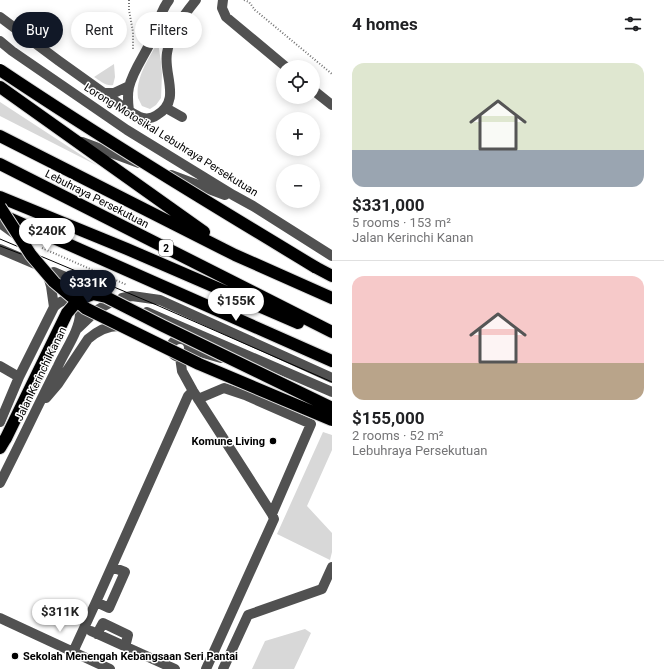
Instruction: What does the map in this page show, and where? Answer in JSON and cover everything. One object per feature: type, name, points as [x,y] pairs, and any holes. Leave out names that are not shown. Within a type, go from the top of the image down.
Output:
[{"type":"highway","points":[[0,70],[112,143],[217,208],[332,276]]},
{"type":"highway","points":[[0,87],[236,255]]},
{"type":"highway","name":"Lebuhraya Persekutuan","points":[[0,136],[236,255],[332,298]]},
{"type":"highway","name":"Lebuhraya Persekutuan","points":[[0,164],[332,332]]},
{"type":"highway","points":[[0,197],[126,249],[332,338]]},
{"type":"highway","points":[[0,207],[31,255],[54,282],[85,308],[199,364],[332,420]]},
{"type":"highway","points":[[0,214],[332,361]]},
{"type":"highway","points":[[3,443],[67,314],[79,299],[93,294],[106,297],[332,408]]},
{"type":"street","points":[[129,111],[127,98],[132,77],[169,0]]},
{"type":"street","points":[[0,17],[59,59],[102,93],[135,116],[144,119],[153,118],[166,108],[170,96],[170,85],[166,64],[166,53],[176,28],[196,0]]},
{"type":"street","points":[[223,0],[222,8],[226,17],[278,60]]},
{"type":"street","name":"Lorong Motosikal Lebuhraya Persekutuan","points":[[0,41],[12,51],[128,130],[332,256]]},
{"type":"street","points":[[102,93],[114,93],[129,86]]},
{"type":"street","points":[[320,96],[332,105]]},
{"type":"street","points":[[166,108],[182,117]]},
{"type":"street","points":[[75,140],[253,206]]},
{"type":"street","points":[[0,223],[24,240],[37,256],[46,271],[51,286],[54,307]]},
{"type":"street","points":[[0,249],[35,264]]},
{"type":"street","points":[[54,272],[332,392]]},
{"type":"street","points":[[77,329],[98,310],[119,299],[132,296],[160,300],[332,378]]},
{"type":"street","name":"Jalan Kerinchi Kanan","points":[[0,422],[19,377],[54,307],[58,303],[69,300],[77,304],[80,308],[77,329],[0,483]]},
{"type":"street","points":[[37,407],[58,384],[88,339],[106,327],[114,325],[125,326],[172,345]]},
{"type":"street","points":[[189,349],[185,356],[180,357],[174,355],[171,350],[172,345],[176,340],[182,340],[187,344],[189,349],[227,360],[332,402]]},
{"type":"street","points":[[180,357],[182,371],[272,514],[274,520],[206,669]]},
{"type":"street","points":[[0,366],[19,377]]},
{"type":"street","points":[[73,652],[188,396],[224,388],[245,395],[311,424],[272,514]]},
{"type":"street","points":[[245,395],[251,402],[263,407]]},
{"type":"street","points":[[96,602],[109,608],[125,572],[112,567]]},
{"type":"street","points":[[223,669],[248,615],[322,588],[332,567]]},
{"type":"street","points":[[0,618],[110,669]]},
{"type":"street","points":[[94,633],[175,669]]},
{"type":"path","points":[[129,0],[129,10],[133,32],[133,50]]},
{"type":"path","points":[[244,0],[249,2],[255,10],[332,74]]},
{"type":"path","points":[[24,240],[131,287]]},
{"type":"shaded area","points":[[155,48],[159,48],[162,74],[161,98],[156,105],[150,109],[142,106],[138,98],[139,83],[147,61]]},
{"type":"shaded area","points":[[114,64],[115,77],[113,85],[106,84],[94,77]]},
{"type":"shaded area","points":[[0,102],[98,166],[0,116]]},
{"type":"shaded area","points":[[323,432],[332,435],[332,450],[307,506],[332,533],[332,552],[330,560],[277,534]]},
{"type":"shaded area","points":[[305,629],[311,633],[294,669],[252,669],[265,641]]},
{"type":"tram line","points":[[0,239],[159,306],[332,382]]},
{"type":"tram line","points":[[0,246],[21,254]]},
{"type":"place","name":"Komune Living","points":[[273,441]]},
{"type":"place","name":"Sekolah Menengah Kebangsaan Seri Pantai","points":[[15,656]]}]
